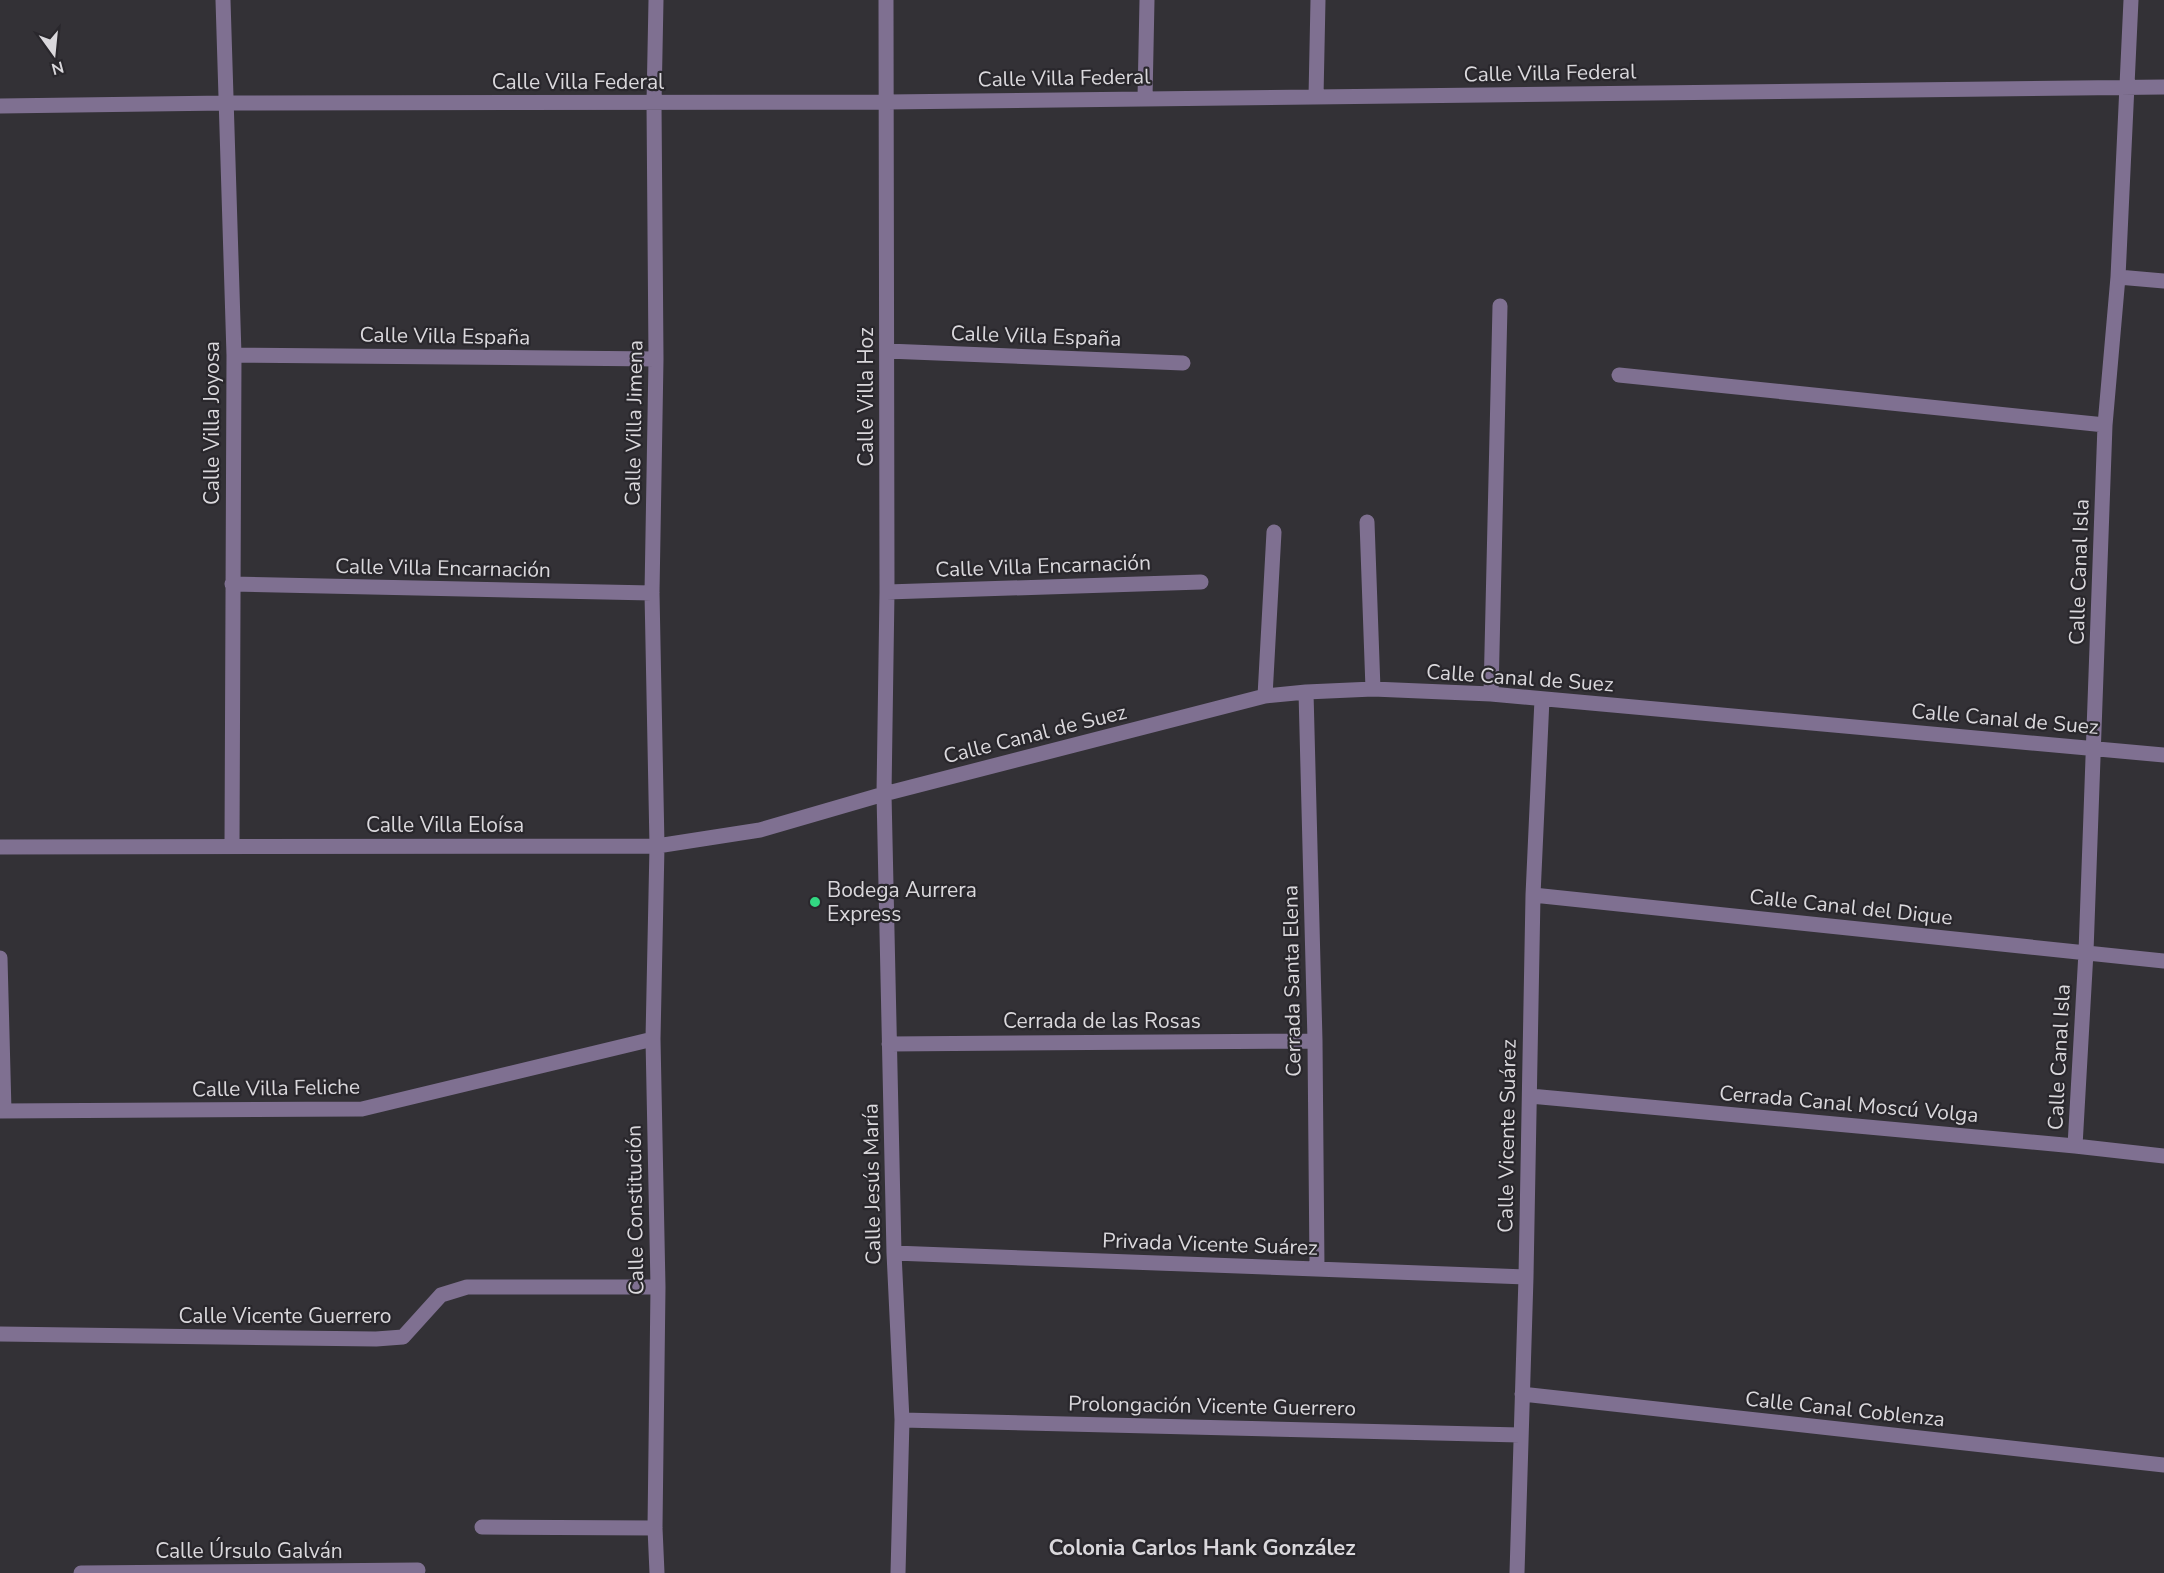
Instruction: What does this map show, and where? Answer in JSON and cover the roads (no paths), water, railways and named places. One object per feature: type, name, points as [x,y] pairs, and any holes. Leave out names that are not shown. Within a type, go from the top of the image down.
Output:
[{"type":"street","name":"Calle Villa Joyosa","points":[[223,0],[234,355],[232,846]]},
{"type":"street","name":"Calle Villa Jimena","points":[[656,0],[654,103],[656,359],[652,593],[657,846]]},
{"type":"street","name":"Calle Villa Hoz","points":[[884,794],[887,592],[886,0]]},
{"type":"street","points":[[1144,98],[1147,0]]},
{"type":"street","points":[[1316,97],[1318,0]]},
{"type":"street","name":"Calle Canal Isla","points":[[2075,1146],[2086,952],[2105,425],[2118,277],[2131,0]]},
{"type":"street","name":"Calle Villa Federal","points":[[0,106],[226,103],[887,102],[2164,87]]},
{"type":"street","points":[[2118,277],[2164,281]]},
{"type":"street","points":[[1491,694],[1500,306]]},
{"type":"street","name":"Calle Villa España","points":[[887,351],[1182,363]]},
{"type":"street","name":"Calle Villa España","points":[[234,355],[656,359]]},
{"type":"street","points":[[1619,375],[2105,425]]},
{"type":"street","points":[[1367,522],[1373,689]]},
{"type":"street","points":[[1265,696],[1274,532]]},
{"type":"street","name":"Calle Villa Encarnación","points":[[887,592],[1201,582]]},
{"type":"street","name":"Calle Villa Encarnación","points":[[232,584],[652,593]]},
{"type":"street","name":"Calle Canal de Suez","points":[[884,794],[1265,696],[1373,689],[1491,694],[2164,755]]},
{"type":"street","name":"Cerrada Santa Elena","points":[[1306,692],[1315,1041],[1317,1269]]},
{"type":"street","name":"Calle Vicente Suárez","points":[[1517,1573],[1526,1277],[1533,895],[1542,699]]},
{"type":"street","name":"Calle Villa Eloísa","points":[[0,847],[657,846],[760,830],[884,794]]},
{"type":"street","name":"Calle Jesús María","points":[[884,794],[894,1253],[902,1420],[898,1573]]},
{"type":"street","name":"Calle Constitución","points":[[657,846],[653,1039],[658,1287],[655,1528],[657,1573]]},
{"type":"street","name":"Calle Canal del Dique","points":[[1533,895],[2164,961]]},
{"type":"street","points":[[0,958],[2,1111]]},
{"type":"street","name":"Calle Villa Feliche","points":[[2,1111],[362,1109],[653,1039]]},
{"type":"street","name":"Cerrada de las Rosas","points":[[889,1044],[1315,1041]]},
{"type":"street","name":"Cerrada Canal Moscú Volga","points":[[1530,1096],[2164,1156]]},
{"type":"street","name":"Privada Vicente Suárez","points":[[894,1253],[1526,1277]]},
{"type":"street","name":"Calle Vicente Guerrero","points":[[0,1334],[403,1337],[441,1295],[467,1287],[658,1287]]},
{"type":"street","name":"Calle Canal Coblenza","points":[[1522,1394],[2164,1466]]},
{"type":"street","name":"Prolongación Vicente Guerrero","points":[[902,1420],[1520,1435]]},
{"type":"street","points":[[482,1527],[655,1528]]},
{"type":"street","name":"Calle Úrsulo Galván","points":[[81,1573],[418,1570]]},
{"type":"place","name":"Bodega Aurrera Express","points":[[815,902]]},
{"type":"district","name":"Colonia Carlos Hank González","points":[[1202,1548]]}]
